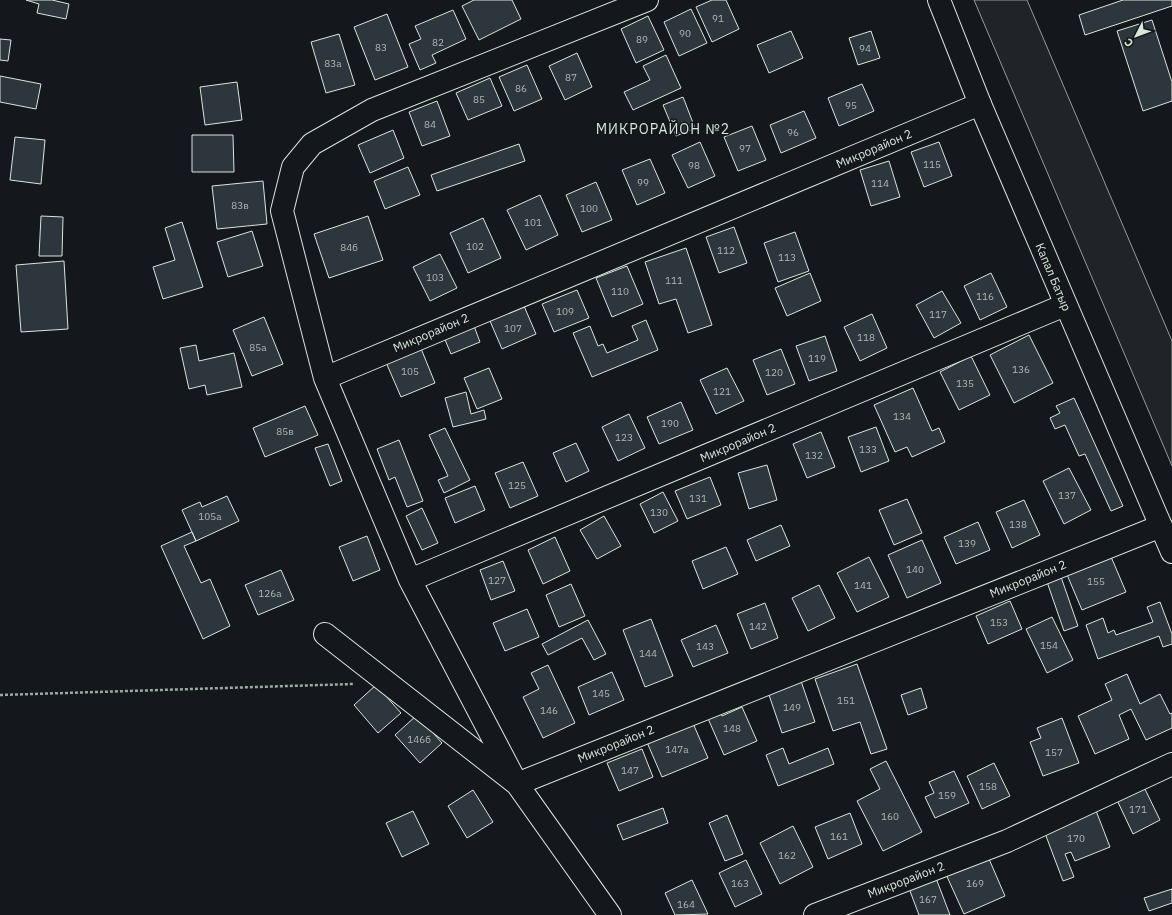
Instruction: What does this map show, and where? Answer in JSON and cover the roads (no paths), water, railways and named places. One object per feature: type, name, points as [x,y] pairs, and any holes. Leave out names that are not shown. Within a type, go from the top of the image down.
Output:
[{"type":"street","points":[[610,915],[517,784],[410,580],[325,378],[282,211],[293,167],[312,144],[372,110],[647,0]]},
{"type":"street","name":"Капал Батыр","points":[[939,0],[980,104],[1172,552]]},
{"type":"street","name":"Микрорайон 2","points":[[325,378],[980,104]]},
{"type":"street","name":"Микрорайон 2","points":[[410,580],[1066,305]]},
{"type":"street","name":"Микрорайон 2","points":[[517,784],[1161,526]]},
{"type":"street","points":[[324,634],[517,784]]},
{"type":"street","name":"Микрорайон 2","points":[[814,915],[1007,841],[1172,764]]},
{"type":"district","name":"МИКРОРАЙОН №2","points":[[663,129]]}]
